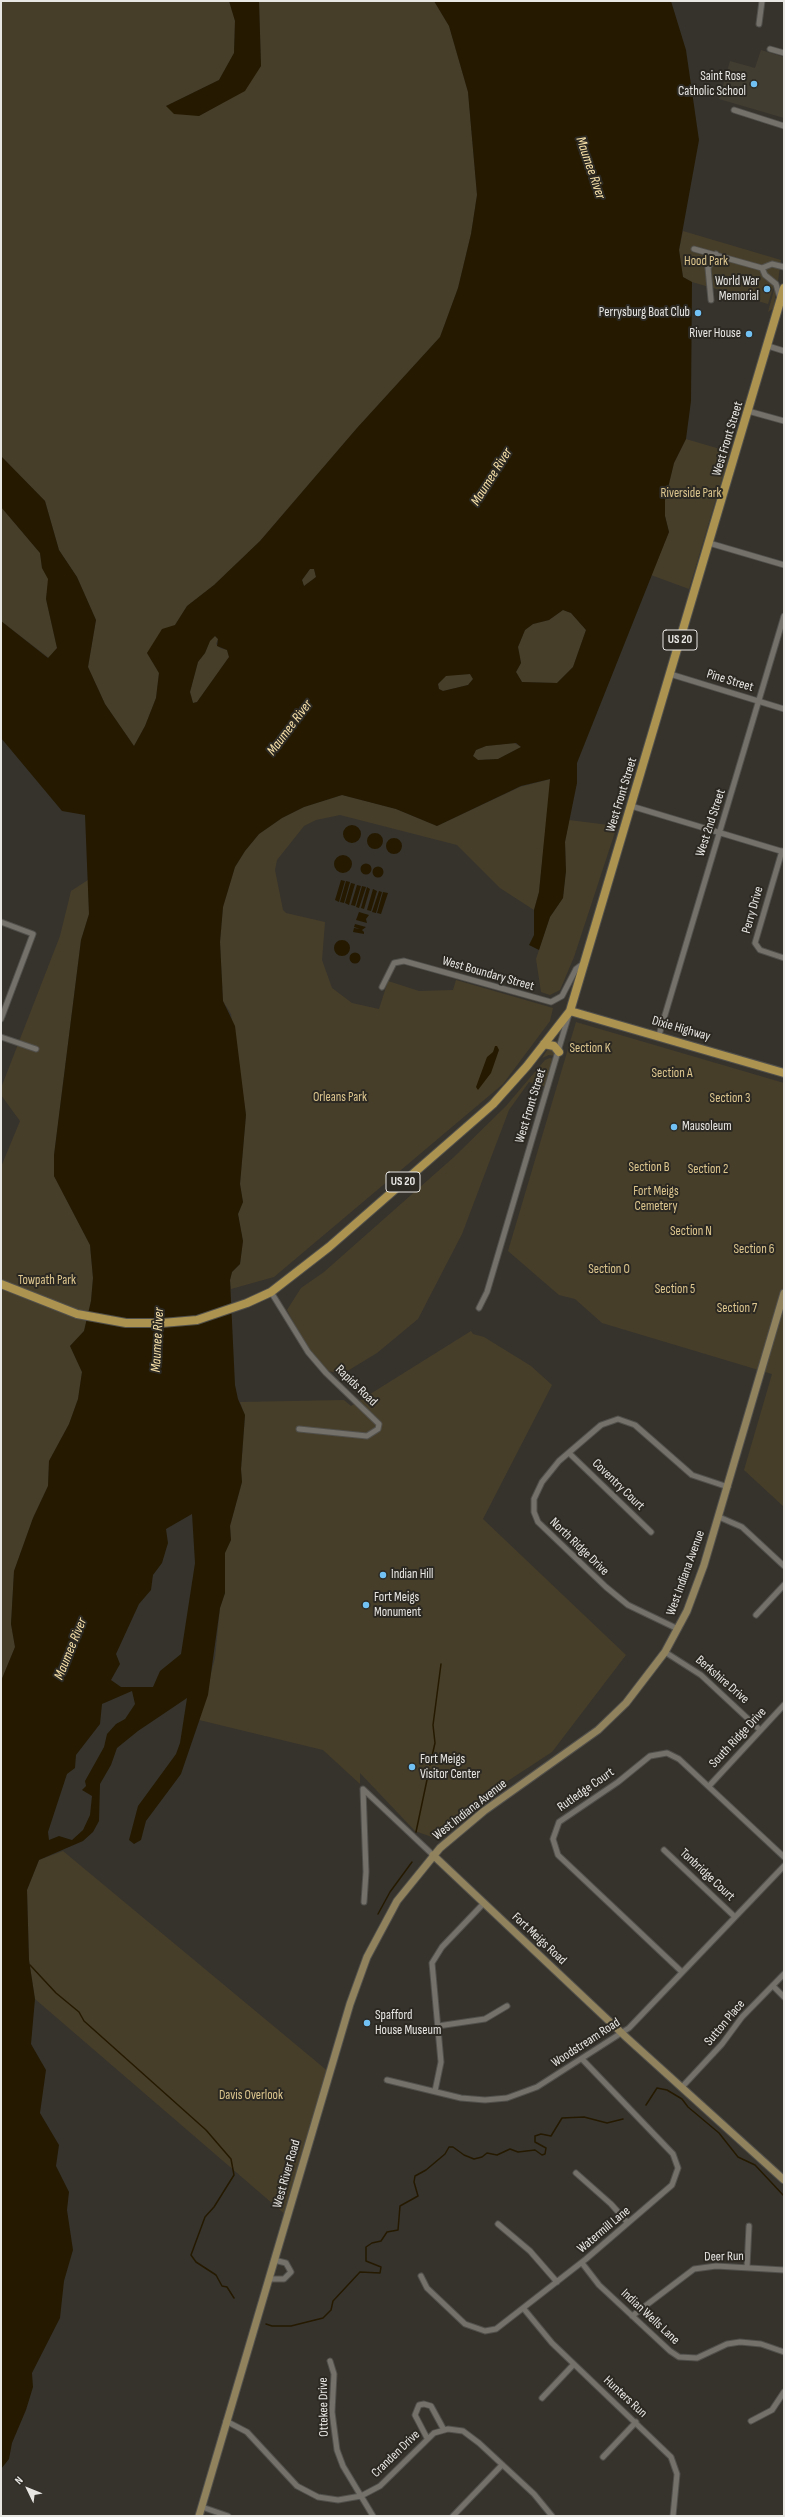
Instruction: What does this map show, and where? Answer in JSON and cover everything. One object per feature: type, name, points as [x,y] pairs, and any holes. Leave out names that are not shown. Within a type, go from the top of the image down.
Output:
[{"type":"main road","name":"West Front Street","points":[[570,1011],[784,288]]},
{"type":"main road","name":"Dixie Highway","points":[[570,1011],[659,1035],[784,1072]]},
{"type":"main road","name":"US 20","points":[[1,1284],[62,1309],[114,1322],[148,1324],[197,1320],[247,1303],[272,1292],[329,1247],[493,1104],[517,1079],[570,1011]]},
{"type":"main road","points":[[544,1044],[554,1046],[560,1052]]},
{"type":"main road","name":"West Indiana Avenue","points":[[433,1855],[479,1815],[598,1730],[626,1702],[665,1652],[678,1629],[696,1588],[728,1487],[784,1293]]},
{"type":"main road","name":"Fort Meigs Road","points":[[433,1855],[623,2034],[784,2180]]},
{"type":"main road","name":"West River Road","points":[[199,2516],[350,2004],[367,1957],[397,1901],[433,1855]]},
{"type":"street","points":[[759,24],[762,1]]},
{"type":"street","points":[[770,49],[784,54]]},
{"type":"street","points":[[734,110],[784,126]]},
{"type":"street","points":[[694,249],[762,268],[772,264],[784,267]]},
{"type":"street","points":[[711,300],[708,270],[716,254]]},
{"type":"street","points":[[762,268],[765,275],[776,284],[780,299]]},
{"type":"street","points":[[768,346],[784,351]]},
{"type":"street","points":[[748,411],[784,421]]},
{"type":"street","points":[[709,543],[784,565]]},
{"type":"street","name":"West 2nd Street","points":[[659,1035],[719,833],[760,702],[784,616]]},
{"type":"street","name":"Pine Street","points":[[670,674],[784,709]]},
{"type":"street","points":[[631,806],[783,851]]},
{"type":"street","name":"Perry Drive","points":[[783,851],[755,943],[760,950],[784,958]]},
{"type":"street","points":[[1,922],[33,934],[1,1019]]},
{"type":"street","name":"West Boundary Street","points":[[382,987],[394,963],[404,961],[551,1002],[562,996],[576,969],[584,963]]},
{"type":"street","name":"West Front Street","points":[[479,1308],[487,1292],[560,1052],[570,1011]]},
{"type":"street","points":[[1,1037],[36,1049]]},
{"type":"street","name":"Rapids Road","points":[[272,1292],[308,1352],[326,1373],[379,1424],[378,1429],[367,1436],[299,1429]]},
{"type":"street","name":"North Ridge Drive","points":[[678,1629],[619,1599],[538,1522],[533,1505],[537,1492],[548,1474],[569,1453],[604,1423],[622,1419],[635,1425],[692,1475],[728,1487]]},
{"type":"street","name":"Coventry Court","points":[[569,1453],[651,1532]]},
{"type":"street","points":[[719,1517],[742,1527],[784,1566]]},
{"type":"street","points":[[756,1615],[784,1585]]},
{"type":"street","name":"Berkshire Drive","points":[[665,1652],[705,1678],[760,1730]]},
{"type":"street","name":"South Ridge Drive","points":[[708,1786],[784,1705]]},
{"type":"street","name":"Rutledge Court","points":[[682,1972],[561,1858],[555,1849],[553,1835],[562,1820],[603,1793],[653,1755],[664,1753],[674,1755],[784,1857]]},
{"type":"street","name":"Fort Meigs Road","points":[[364,1902],[366,1872],[363,1789],[433,1855]]},
{"type":"street","name":"Tonbridge Court","points":[[664,1850],[735,1917]]},
{"type":"street","name":"Woodstream Road","points":[[387,2080],[475,2100],[507,2098],[537,2087],[623,2034],[784,1866]]},
{"type":"street","points":[[435,2091],[441,2062],[432,1974],[433,1959],[442,1947],[484,1903]]},
{"type":"street","name":"Sutton Place","points":[[682,2087],[722,2044],[742,2017],[784,1974]]},
{"type":"street","points":[[773,1986],[784,1997]]},
{"type":"street","points":[[438,2026],[485,2019],[507,2006]]},
{"type":"street","name":"Watermill Lane","points":[[421,2276],[427,2288],[471,2328],[485,2331],[496,2329],[582,2263],[672,2185],[677,2172],[676,2161],[669,2148],[582,2059]]},
{"type":"street","points":[[576,2173],[606,2199],[628,2224]]},
{"type":"street","points":[[498,2224],[530,2251],[557,2282]]},
{"type":"street","points":[[747,2267],[749,2226]]},
{"type":"street","points":[[269,2279],[284,2279],[290,2272],[286,2263],[274,2260]]},
{"type":"street","name":"Indian Wells Lane","points":[[582,2263],[599,2285],[670,2351],[683,2358],[697,2358],[727,2344],[740,2342],[761,2344],[784,2352]]},
{"type":"street","name":"Deer Run","points":[[632,2316],[694,2270],[709,2266],[784,2270]]},
{"type":"street","name":"Hunters Run","points":[[524,2309],[552,2343],[667,2451],[675,2463],[677,2474],[673,2516]]},
{"type":"street","name":"Ottekee Drive","points":[[330,2361],[334,2374],[332,2412],[335,2439],[343,2466],[373,2516]]},
{"type":"street","points":[[542,2398],[574,2364]]},
{"type":"street","points":[[751,2421],[772,2410],[784,2392]]},
{"type":"street","points":[[427,2438],[415,2415],[419,2405],[424,2404],[431,2406],[444,2430],[455,2429],[469,2435],[544,2505],[552,2516]]},
{"type":"street","name":"Cranden Drive","points":[[226,2421],[247,2432],[289,2480],[303,2490],[332,2500],[361,2496],[385,2481],[427,2438],[444,2430]]},
{"type":"street","points":[[603,2457],[636,2422]]},
{"type":"street","points":[[453,2516],[502,2465]]},
{"type":"street","points":[[202,2507],[228,2516]]},
{"type":"shaded area","name":"Saint Rose Catholic School","points":[[761,50],[784,57],[784,118],[719,99],[730,61],[755,68]]},
{"type":"green space","points":[[1,1],[229,1],[235,20],[234,53],[219,80],[166,106],[199,116],[218,105],[261,66],[259,1],[434,1],[449,26],[468,92],[477,195],[471,234],[458,288],[440,337],[357,428],[260,541],[214,585],[187,606],[175,625],[147,653],[159,673],[156,698],[145,726],[134,746],[105,704],[88,667],[96,620],[77,577],[59,550],[45,501],[1,456]]},
{"type":"green space","name":"Hood Park","points":[[683,231],[781,260],[778,281],[777,283],[775,281],[768,304],[692,282],[683,277],[679,250]]},
{"type":"green space","points":[[776,288],[774,308],[768,312],[774,290]]},
{"type":"green space","name":"Riverside Park","points":[[686,439],[730,452],[689,589],[651,575],[669,532],[665,516],[665,500],[674,463]]},
{"type":"green space","points":[[1,507],[40,553],[42,568],[49,579],[46,599],[57,648],[49,658],[1,621]]},
{"type":"green space","points":[[310,569],[314,569],[316,577],[304,586],[302,580]]},
{"type":"green space","points":[[563,610],[571,613],[586,630],[573,667],[557,683],[522,682],[516,672],[521,663],[518,647],[525,630],[533,624],[549,620]]},
{"type":"green space","points":[[215,636],[218,639],[216,644],[220,648],[227,650],[229,657],[197,702],[193,703],[190,692],[198,662],[205,653],[210,640]]},
{"type":"green space","points":[[470,674],[473,679],[468,685],[443,691],[439,689],[438,684],[446,675]]},
{"type":"green space","points":[[514,743],[521,747],[498,759],[478,760],[473,756],[476,750],[486,746]]},
{"type":"green space","name":"Orleans Park","points":[[551,779],[539,892],[534,910],[500,888],[457,845],[340,815],[316,820],[304,826],[277,860],[275,870],[283,910],[286,913],[325,922],[322,960],[332,988],[352,1003],[379,1009],[388,981],[419,991],[453,990],[456,980],[553,1008],[550,1021],[503,1084],[274,1277],[231,1289],[230,1280],[232,1272],[240,1264],[243,1241],[238,1214],[243,1202],[240,1184],[246,1115],[231,1014],[223,1001],[220,942],[223,907],[235,867],[245,851],[259,834],[282,818],[304,807],[342,795],[396,809],[437,826],[520,787]]},
{"type":"green space","points":[[569,820],[617,826],[574,957],[560,990],[550,995],[541,992],[536,959],[550,917],[563,898],[566,871],[565,842]]},
{"type":"green space","name":"Towpath Park","points":[[88,880],[89,914],[81,940],[54,1155],[54,1176],[90,1245],[93,1278],[91,1301],[84,1331],[70,1346],[82,1372],[78,1399],[69,1424],[49,1461],[48,1486],[33,1518],[14,1571],[11,1624],[15,1647],[1,1681],[1,1167],[20,1121],[1,1095],[1,1088],[60,936],[71,891]]},
{"type":"green space","name":"Fort Meigs Cemetery","points":[[576,1022],[784,1083],[784,1507],[744,1470],[772,1374],[602,1323],[575,1299],[559,1295],[508,1251]]},
{"type":"green space","points":[[548,1049],[555,1050],[555,1056],[549,1055],[542,1058]]},
{"type":"green space","points":[[550,1058],[554,1059],[546,1087],[529,1082],[509,1110],[462,1234],[418,1319],[377,1353],[349,1370],[341,1373],[327,1371],[304,1342],[287,1310],[301,1288],[324,1272],[454,1157],[506,1106],[545,1060]]},
{"type":"green space","points":[[471,1331],[473,1334],[484,1337],[531,1366],[552,1385],[483,1519],[626,1655],[552,1752],[474,1803],[432,1837],[415,1831],[360,1773],[360,1784],[323,1750],[199,1720],[215,1658],[220,1608],[225,1593],[225,1552],[231,1540],[230,1526],[242,1482],[241,1469],[245,1416],[240,1402],[344,1400],[351,1406]]},
{"type":"green space","name":"Davis Overlook","points":[[63,1851],[330,2073],[287,2216],[35,1999],[29,1960],[27,1890],[39,1860]]},
{"type":"water","points":[[229,1],[259,1],[261,66],[245,91],[199,116],[174,114],[166,106],[219,80],[234,53],[235,21]]},
{"type":"water","name":"Maumee River","points":[[434,1],[671,1],[686,50],[699,140],[679,250],[683,277],[692,282],[691,401],[686,439],[674,463],[665,500],[665,516],[669,532],[577,763],[577,783],[565,842],[566,871],[563,898],[550,917],[539,950],[529,945],[534,935],[534,910],[539,892],[550,779],[521,786],[437,826],[396,809],[342,795],[304,807],[282,818],[259,834],[245,851],[235,867],[223,907],[220,942],[223,1001],[235,1026],[246,1115],[240,1184],[243,1202],[238,1214],[243,1241],[240,1264],[232,1272],[230,1280],[235,1385],[238,1399],[245,1415],[241,1469],[242,1482],[230,1526],[231,1540],[225,1553],[225,1593],[220,1608],[208,1695],[181,1774],[146,1821],[141,1840],[134,1844],[129,1840],[138,1806],[176,1754],[180,1743],[187,1698],[138,1731],[117,1748],[111,1765],[100,1784],[99,1821],[93,1832],[83,1841],[39,1860],[27,1890],[29,1960],[35,1999],[31,2044],[46,2070],[40,2113],[59,2145],[56,2166],[69,2192],[67,2210],[73,2250],[64,2281],[60,2318],[32,2373],[33,2387],[26,2410],[12,2443],[9,2459],[1,2469],[1,1681],[15,1647],[11,1624],[14,1571],[33,1518],[48,1486],[49,1461],[69,1424],[78,1399],[82,1372],[70,1346],[84,1331],[91,1301],[93,1278],[90,1245],[54,1176],[54,1155],[81,940],[89,914],[85,815],[62,811],[1,738],[1,621],[48,658],[57,648],[46,599],[48,579],[42,568],[40,553],[1,507],[1,456],[45,501],[59,550],[77,577],[96,620],[88,667],[105,704],[134,746],[145,726],[156,698],[159,673],[147,653],[162,629],[175,625],[187,606],[214,585],[260,541],[357,428],[440,337],[458,288],[471,234],[477,195],[468,92],[449,26]],"holes":[[[310,569],[314,569],[316,577],[304,586],[302,580]],[[563,610],[571,613],[586,630],[573,667],[557,683],[522,682],[516,672],[521,663],[518,647],[525,630],[533,624],[549,620]],[[215,636],[218,639],[217,646],[227,650],[229,657],[197,702],[193,703],[190,692],[198,662],[205,653],[210,641]],[[470,674],[473,679],[468,685],[443,691],[439,689],[438,684],[446,676]],[[516,743],[521,747],[498,759],[478,760],[473,756],[476,750],[486,746]],[[192,1514],[195,1563],[181,1654],[160,1671],[153,1687],[121,1687],[111,1680],[120,1664],[116,1654],[139,1604],[151,1590],[153,1575],[162,1563],[168,1543],[166,1529]],[[132,1691],[135,1704],[125,1719],[116,1724],[107,1734],[104,1747],[85,1781],[86,1786],[82,1790],[92,1796],[90,1815],[83,1830],[72,1840],[59,1836],[49,1840],[48,1832],[67,1774],[75,1768],[76,1755],[100,1724],[102,1704]]]},
{"type":"water","points":[[352,825],[358,828],[361,834],[358,840],[352,843],[346,840],[343,834],[346,828]]},
{"type":"water","points":[[375,833],[382,838],[383,841],[378,848],[375,849],[368,844],[367,841],[372,834]]},
{"type":"water","points":[[394,838],[401,843],[402,846],[397,853],[394,854],[387,849],[386,846],[391,839]]},
{"type":"water","points":[[343,855],[349,858],[352,864],[349,870],[343,873],[337,870],[334,864],[337,858]]},
{"type":"water","points":[[364,864],[368,864],[370,865],[370,873],[364,874],[361,871],[361,867]]},
{"type":"water","points":[[376,867],[380,867],[382,868],[382,876],[376,877],[373,874],[373,870]]},
{"type":"water","points":[[341,880],[345,881],[339,902],[335,900]]},
{"type":"water","points":[[346,881],[350,882],[344,903],[340,902]]},
{"type":"water","points":[[351,883],[355,884],[349,905],[345,903]]},
{"type":"water","points":[[357,885],[361,886],[355,906],[351,905]]},
{"type":"water","points":[[362,886],[366,887],[359,908],[356,907]]},
{"type":"water","points":[[367,887],[370,889],[364,909],[361,908]]},
{"type":"water","points":[[373,889],[377,891],[371,911],[367,910]]},
{"type":"water","points":[[379,891],[382,892],[376,913],[372,912]]},
{"type":"water","points":[[383,892],[388,893],[381,914],[377,913]]},
{"type":"water","points":[[359,912],[369,915],[366,919],[367,923],[356,920]]},
{"type":"water","points":[[355,924],[366,927],[362,930],[364,934],[353,932],[354,928],[360,929],[354,927]]},
{"type":"water","points":[[342,940],[348,942],[350,948],[348,954],[342,956],[336,954],[334,948],[336,942]]},
{"type":"water","points":[[353,953],[357,953],[359,954],[359,962],[353,963],[350,960],[350,956]]},
{"type":"water","points":[[495,1046],[497,1046],[499,1050],[491,1073],[478,1090],[476,1087],[487,1057],[493,1052]]},
{"type":"waterway","points":[[430,1765],[435,1743],[433,1725],[441,1664]]},
{"type":"waterway","points":[[416,1832],[428,1775]]},
{"type":"waterway","points":[[378,1914],[390,1892],[412,1862]]},
{"type":"waterway","points":[[30,1965],[56,1993],[79,2012],[84,2021],[206,2130],[231,2159],[234,2175],[214,2207],[205,2217],[191,2255],[196,2262],[216,2275],[222,2286],[227,2287],[234,2298]]},
{"type":"waterway","points":[[646,2105],[657,2088],[667,2090],[682,2099],[688,2107],[719,2133],[738,2157],[755,2165],[784,2196]]},
{"type":"waterway","points":[[266,2324],[272,2326],[291,2326],[323,2318],[331,2310],[333,2301],[360,2272],[380,2273],[381,2267],[366,2261],[366,2247],[372,2243],[381,2241],[387,2232],[398,2230],[400,2206],[418,2196],[414,2182],[415,2176],[426,2170],[445,2154],[449,2147],[453,2147],[464,2155],[474,2159],[482,2157],[487,2153],[497,2155],[510,2149],[518,2152],[535,2150],[542,2155],[545,2154],[546,2148],[535,2142],[535,2136],[541,2134],[551,2136],[562,2118],[584,2117],[607,2123],[623,2119]]},
{"type":"place","name":"Saint Rose Catholic School","points":[[754,84]]},
{"type":"place","name":"World War Memorial","points":[[767,289]]},
{"type":"place","name":"Perrysburg Boat Club","points":[[698,313]]},
{"type":"place","name":"River House","points":[[749,334]]},
{"type":"place","name":"Mausoleum","points":[[674,1127]]},
{"type":"place","name":"Indian Hill","points":[[383,1575]]},
{"type":"place","name":"Fort Meigs Monument","points":[[366,1605]]},
{"type":"place","name":"Fort Meigs Visitor Center","points":[[412,1767]]},
{"type":"place","name":"Spafford House Museum","points":[[367,2023]]},
{"type":"park label","name":"Section K","points":[[590,1049]]},
{"type":"park label","name":"Section A","points":[[672,1074]]},
{"type":"park label","name":"Section 3","points":[[730,1099]]},
{"type":"park label","name":"Section B","points":[[649,1168]]},
{"type":"park label","name":"Section 2","points":[[708,1170]]},
{"type":"park label","name":"Section N","points":[[691,1232]]},
{"type":"park label","name":"Section 6","points":[[754,1250]]},
{"type":"park label","name":"Section O","points":[[609,1270]]},
{"type":"park label","name":"Section 5","points":[[675,1290]]},
{"type":"park label","name":"Section 7","points":[[737,1309]]}]
